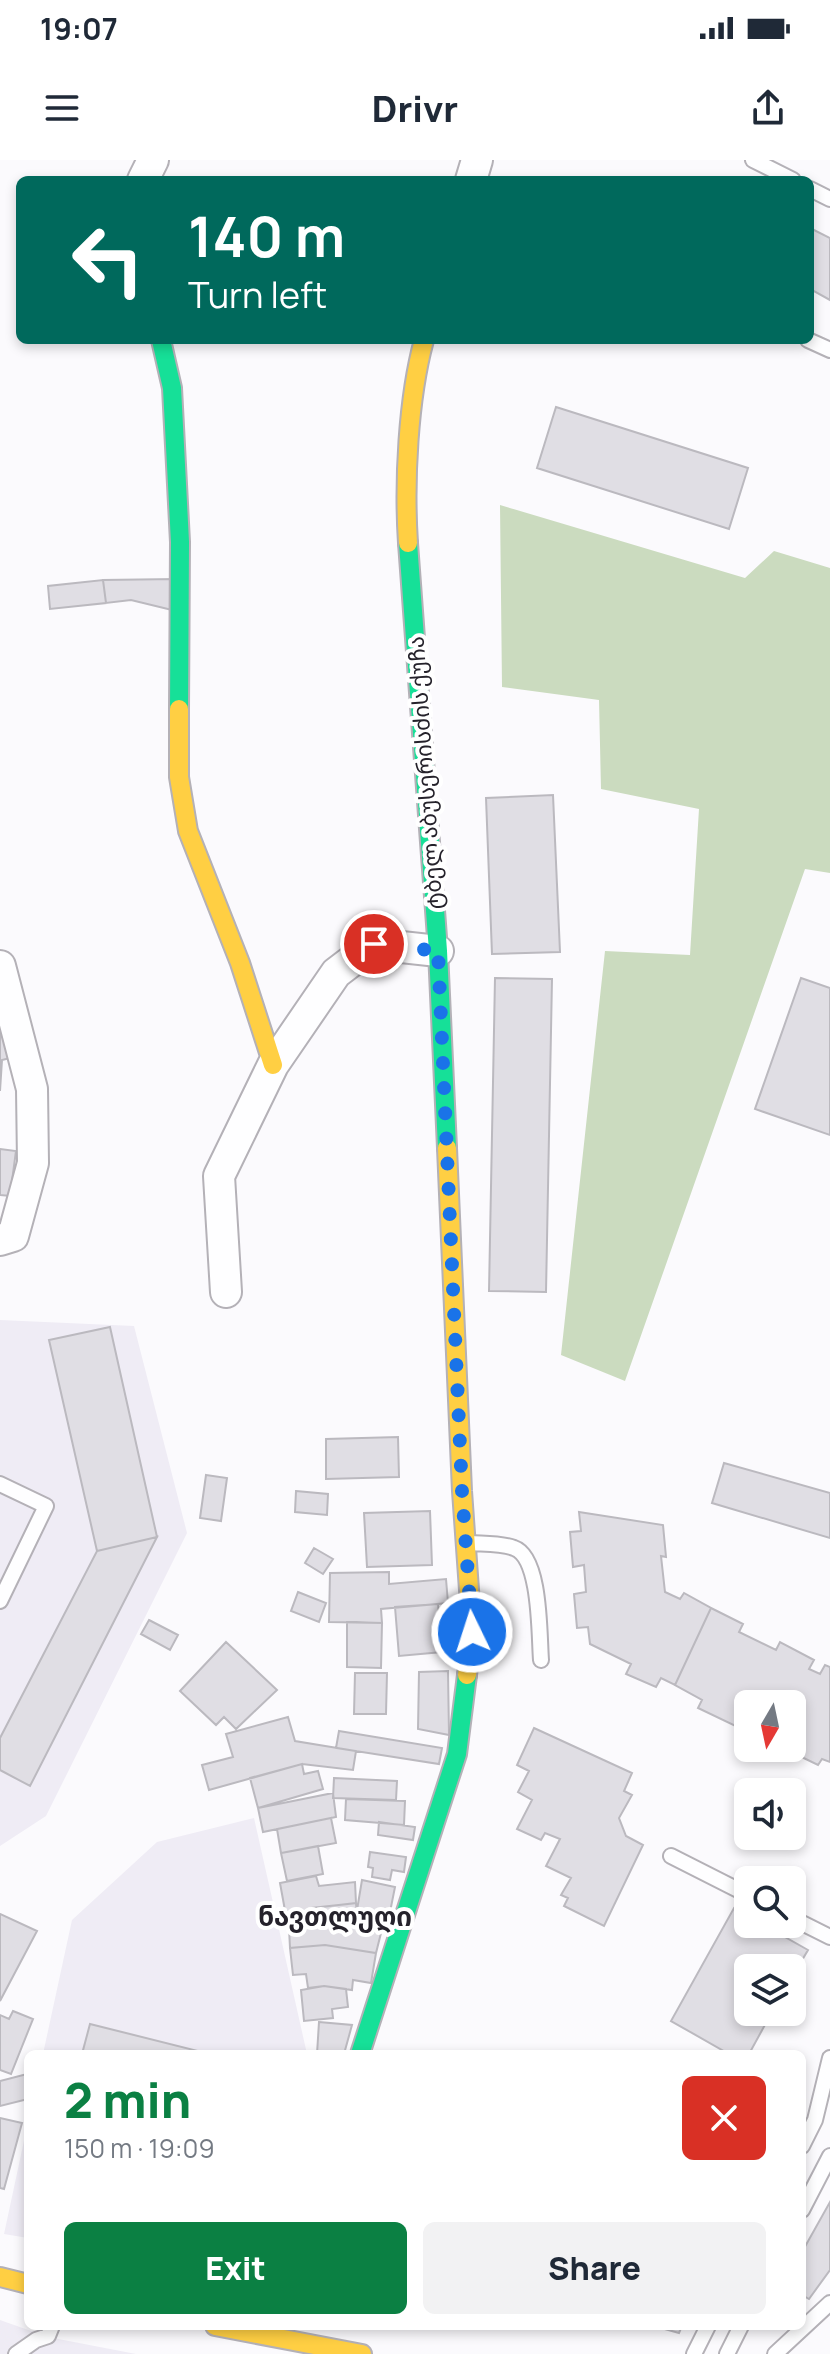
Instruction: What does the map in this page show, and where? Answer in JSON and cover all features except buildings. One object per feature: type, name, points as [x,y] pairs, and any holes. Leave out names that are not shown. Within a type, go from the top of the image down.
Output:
[{"type":"street","points":[[162,344],[172,388],[180,542],[179,777],[188,831],[240,963],[273,1065]]},
{"type":"street","name":"ტბელ აბუსერისძის ქუჩა","points":[[361,2050],[457,1754],[472,1632],[465,1542],[438,951],[405,496],[417,365],[423,344]]},
{"type":"street","points":[[226,1292],[219,1176],[273,1065],[336,973],[374,944],[438,951]]},
{"type":"street","points":[[0,966],[32,1089],[33,1163],[6,1238]]},
{"type":"street","points":[[0,2277],[24,2283]]},
{"type":"street","points":[[256,2330],[276,2332],[362,2354]]},
{"type":"lane","points":[[753,160],[785,176]]},
{"type":"lane","points":[[0,1484],[46,1506],[0,1601]]},
{"type":"lane","points":[[465,1542],[514,1548],[525,1555],[533,1573],[541,1660]]},
{"type":"lane","points":[[671,1856],[734,1888]]},
{"type":"lane","points":[[806,1925],[830,1937]]},
{"type":"lane","points":[[806,2138],[815,2120],[830,2058]]},
{"type":"lane","points":[[806,2202],[830,2156]]},
{"type":"lane","points":[[806,2325],[830,2303]]},
{"type":"lane","points":[[16,2354],[48,2336],[50,2330]]},
{"type":"lane","points":[[694,2354],[706,2330]]},
{"type":"lane","points":[[727,2354],[739,2330]]},
{"type":"lane","points":[[775,2354],[801,2330]]},
{"type":"shaded area","points":[[0,1320],[134,1326],[187,1533],[46,1816],[0,1846]]},
{"type":"shaded area","points":[[254,1818],[306,2050],[44,2050],[72,1920],[157,1842]]},
{"type":"shaded area","points":[[24,2141],[24,2237],[4,2234]]},
{"type":"shaded area","points":[[0,2320],[48,2337],[136,2354],[0,2354]]},
{"type":"green space","points":[[500,505],[745,578],[774,551],[830,568],[830,873],[805,869],[625,1381],[561,1355],[605,951],[690,955],[699,809],[601,789],[599,700],[502,687]]},
{"type":"traffic: fast","points":[[162,344],[172,388],[180,542],[179,709]]},
{"type":"traffic: fast","points":[[408,543],[438,951],[447,1148]]},
{"type":"traffic: fast","points":[[361,2050],[457,1754],[467,1675]]},
{"type":"traffic: slow","points":[[408,543],[408,441],[423,344]]},
{"type":"traffic: slow","points":[[179,709],[179,777],[188,831],[240,963],[273,1065]]},
{"type":"traffic: slow","points":[[447,1148],[462,1491],[472,1632],[467,1675]]},
{"type":"traffic: slow","points":[[0,2277],[24,2283]]},
{"type":"traffic: slow","points":[[236,2330],[362,2354]]},
{"type":"district","name":"ნავთლუღი","points":[[335,1917]]},
{"type":"route","points":[[374,944],[438,951],[462,1491],[472,1632]]}]
